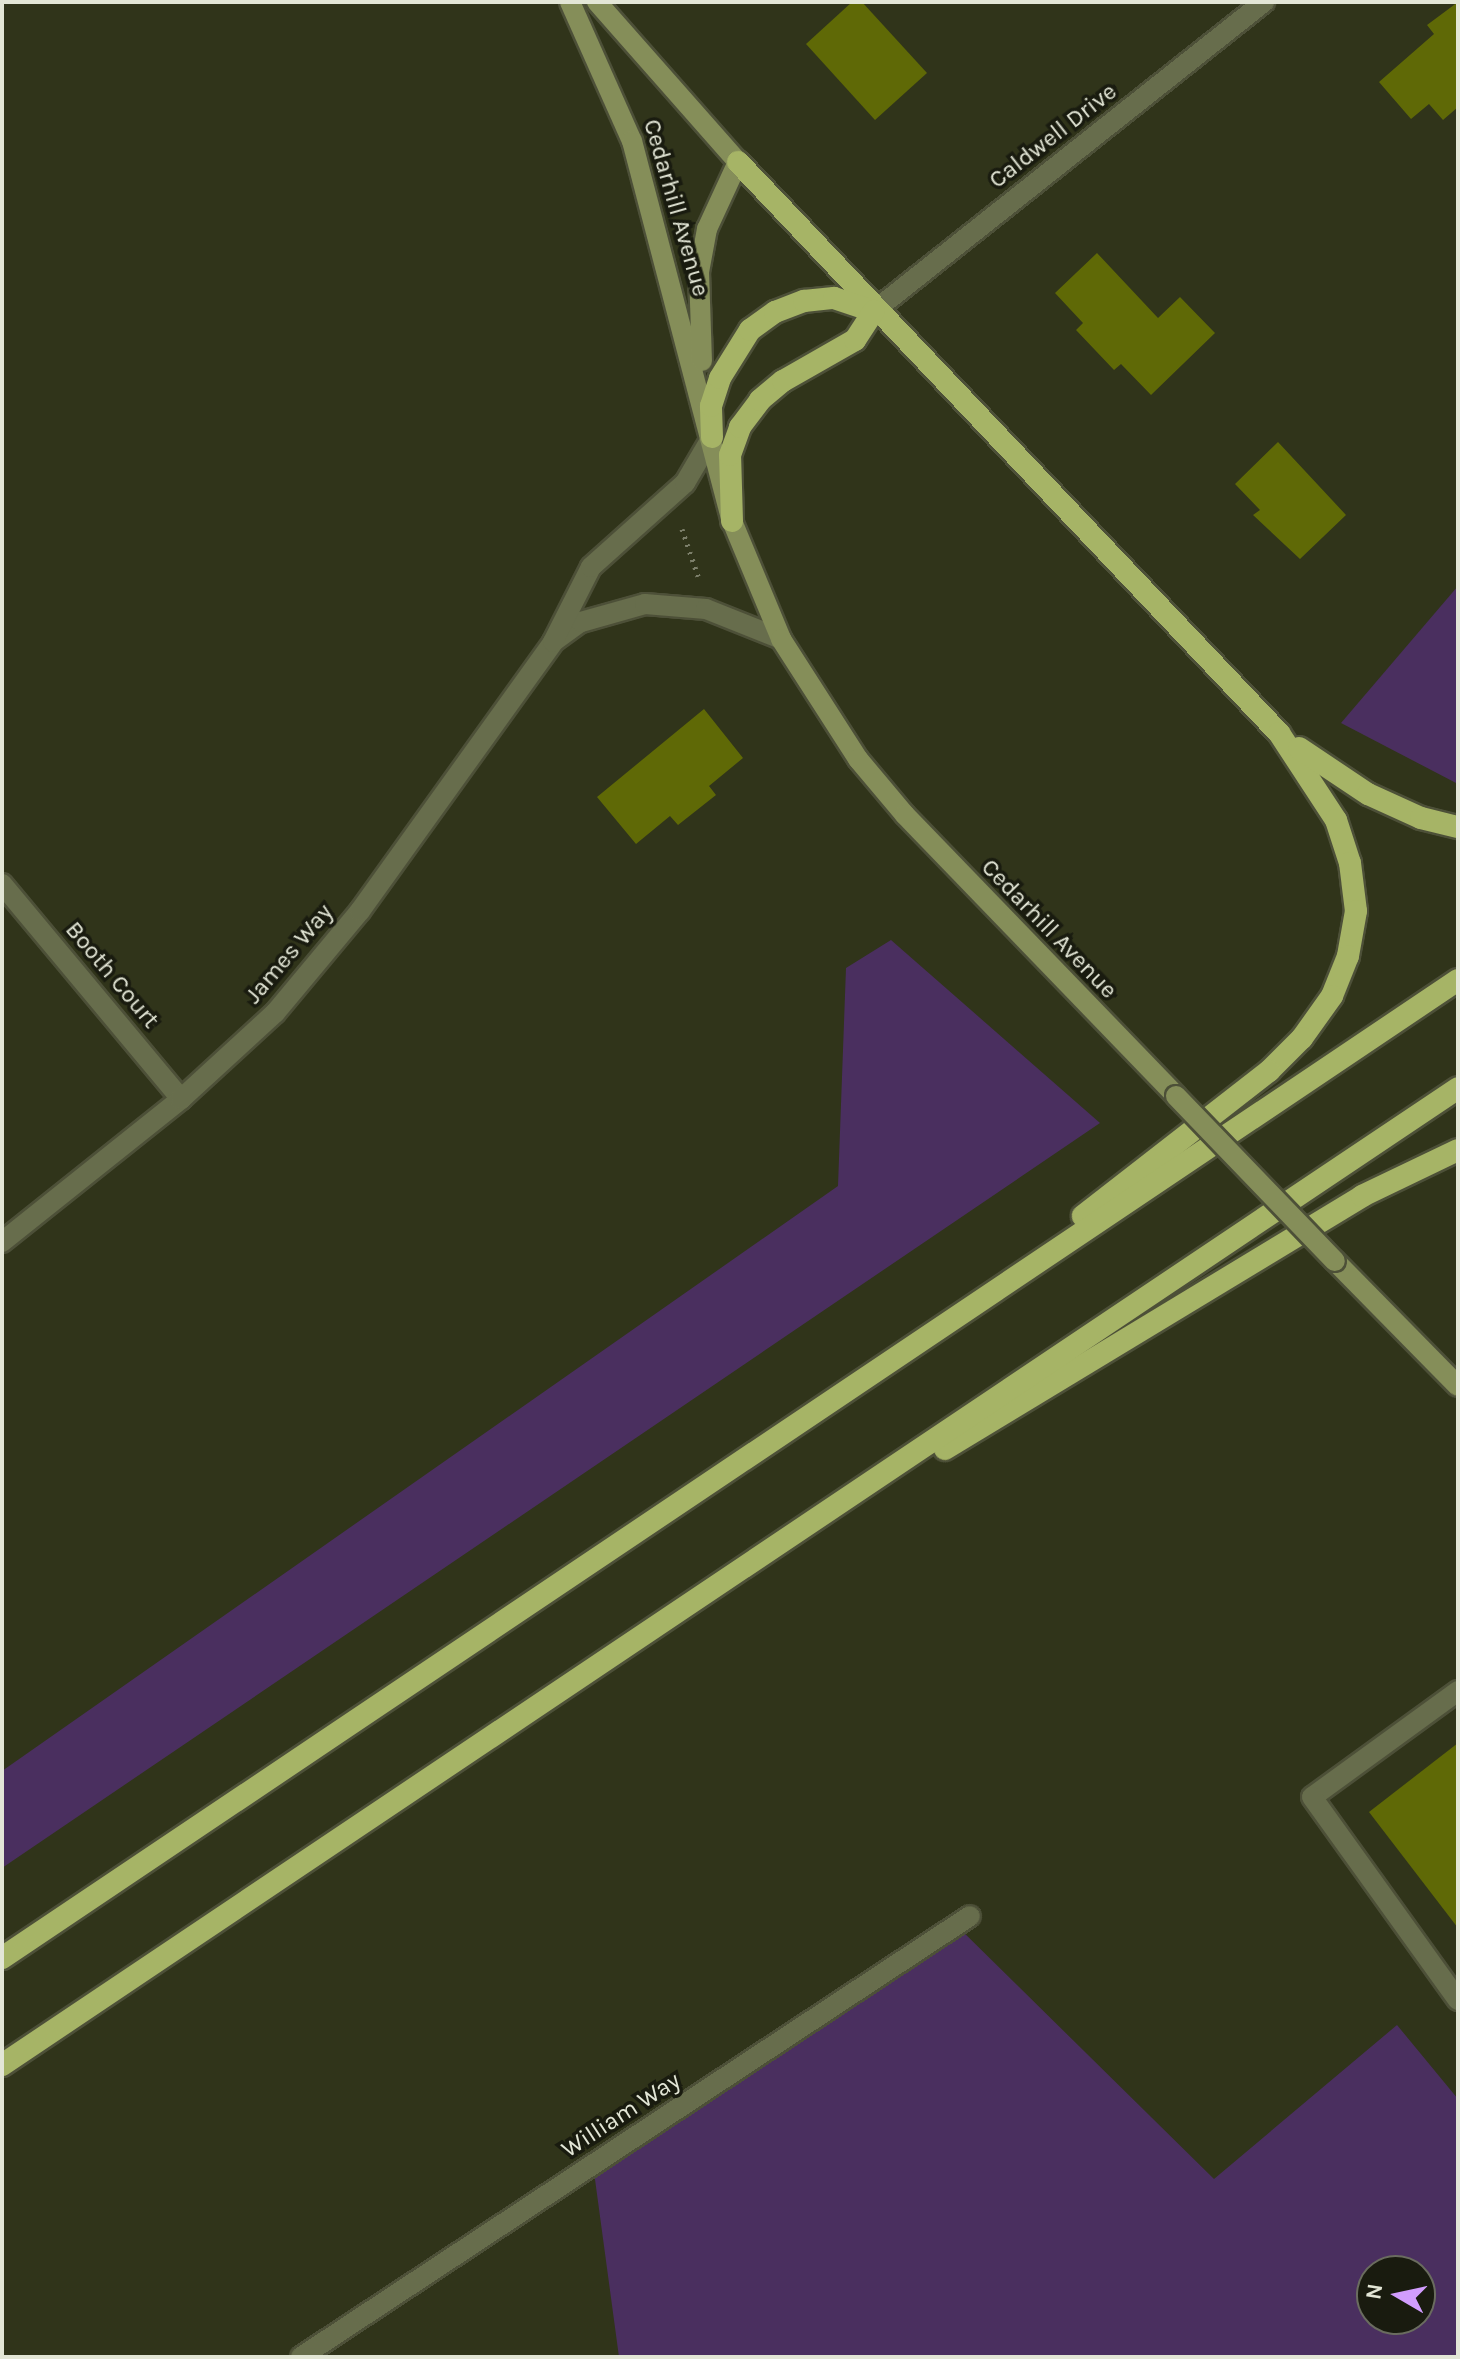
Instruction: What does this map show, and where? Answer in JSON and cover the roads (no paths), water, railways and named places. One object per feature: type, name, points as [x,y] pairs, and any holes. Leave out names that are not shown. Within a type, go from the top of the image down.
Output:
[{"type":"highway","points":[[738,162],[874,311],[1279,733],[1336,820],[1350,863],[1356,911],[1348,956],[1332,996],[1302,1038],[1269,1071],[933,1333]]},
{"type":"highway","points":[[712,437],[711,406],[720,378],[750,330],[775,312],[818,299],[834,298],[874,311]]},
{"type":"highway","points":[[732,521],[730,455],[740,427],[760,400],[783,381],[855,340],[874,311]]},
{"type":"highway","points":[[1279,733],[1368,794],[1421,818],[1458,827]]},
{"type":"highway","points":[[2,1958],[1458,980]]},
{"type":"highway","points":[[2,2065],[1458,1088]]},
{"type":"highway","points":[[684,1608],[1362,1196],[1458,1150]]},
{"type":"main road","name":"Cedarhill Avenue","points":[[570,2],[632,141],[732,521],[781,639],[858,759],[905,815],[1458,1386]]},
{"type":"main road","name":"Cedarhill Avenue","points":[[597,2],[738,162],[707,229],[699,272],[698,324],[712,437]]},
{"type":"street","name":"Caldwell Drive","points":[[874,311],[1264,2]]},
{"type":"street","name":"James Way","points":[[2,1242],[181,1099],[275,1013],[319,963],[553,642],[591,567],[685,483],[712,437]]},
{"type":"street","name":"James Way","points":[[553,642],[581,622],[645,604],[706,609],[781,639]]},
{"type":"street","name":"Booth Court","points":[[2,884],[181,1099]]},
{"type":"street","points":[[1458,1691],[1312,1797],[1458,2000]]},
{"type":"street","name":"William Way","points":[[301,2357],[970,1916]]}]
